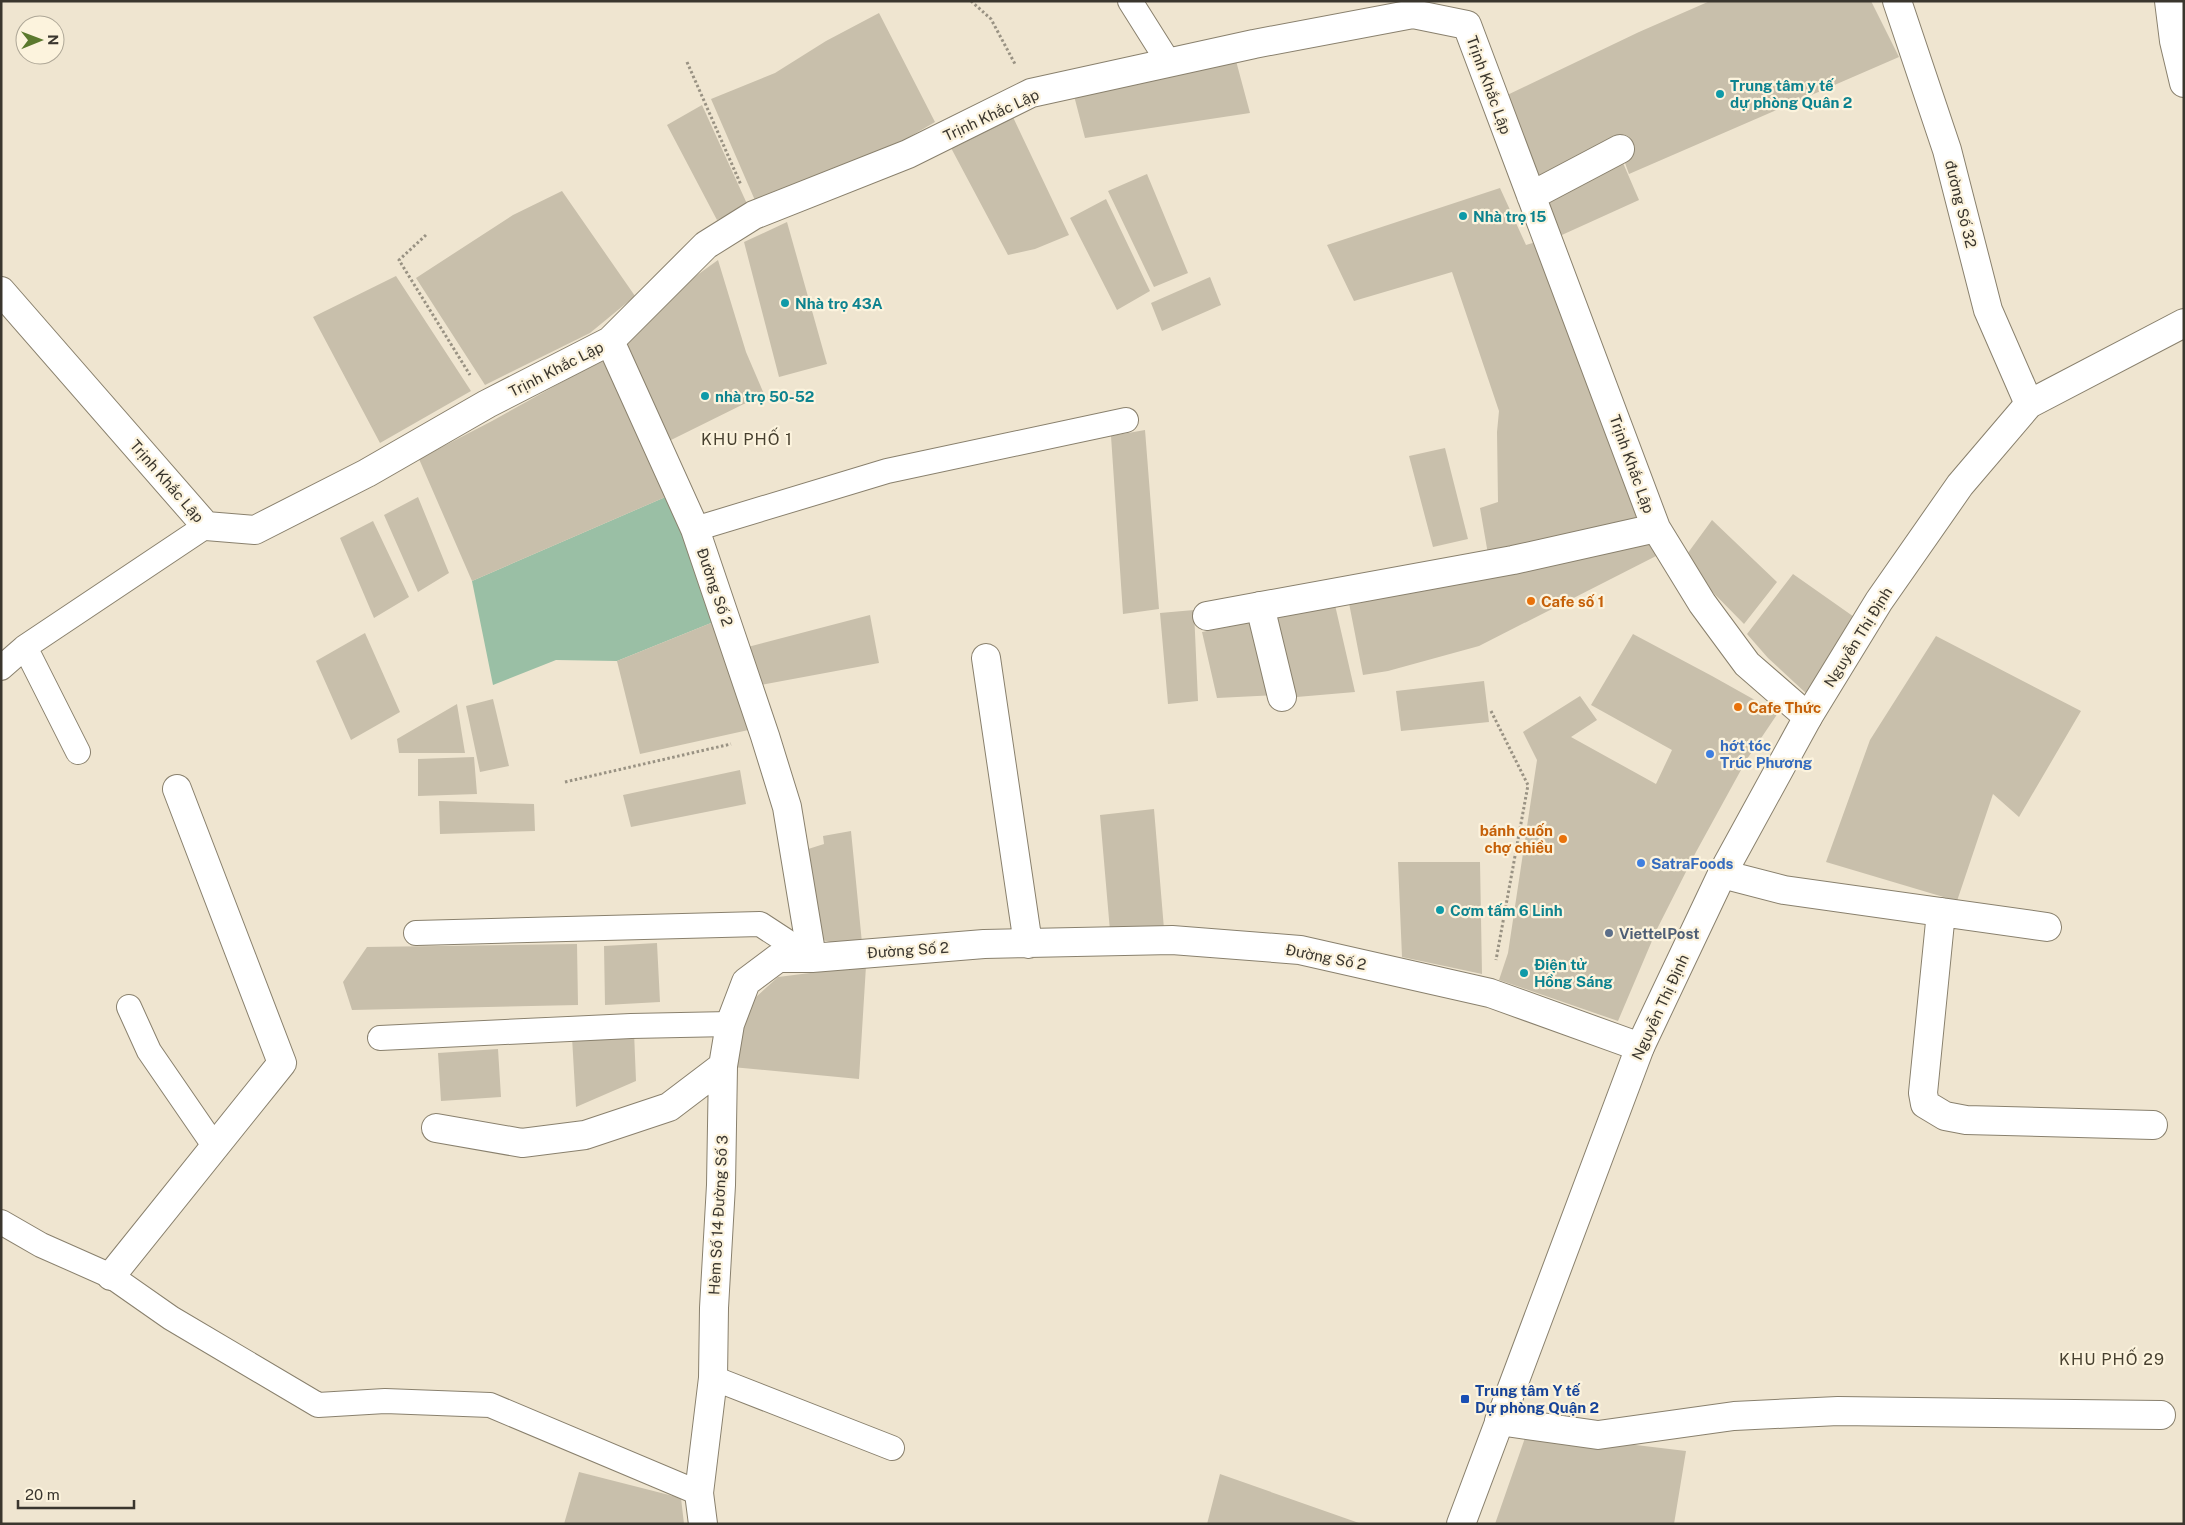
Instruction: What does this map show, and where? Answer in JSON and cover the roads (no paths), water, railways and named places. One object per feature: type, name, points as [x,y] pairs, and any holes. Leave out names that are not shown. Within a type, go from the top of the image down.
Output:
[{"type":"street","name":"đường Số 32","points":[[1897,1],[1911,38],[1947,150],[1988,310],[2029,404]]},
{"type":"street","points":[[2168,1],[2174,41],[2184,83]]},
{"type":"street","name":"Trịnh Khắc Lập","points":[[1,291],[206,526],[255,530],[367,474],[487,404],[610,342],[706,245],[754,215],[908,154],[1031,93],[1168,63],[1400,8],[1467,25],[1656,528],[1702,603],[1747,664],[1808,717]]},
{"type":"street","points":[[1531,196],[1620,149]]},
{"type":"street","name":"Nguyễn Thị Định","points":[[1461,1524],[1498,1421],[1640,1047],[1722,874],[1808,717],[1879,601],[1955,493],[2029,404],[2184,323]]},
{"type":"street","name":"Đường Số 2","points":[[610,342],[695,529],[766,736],[787,807],[812,958],[984,944],[1172,940],[1300,950],[1490,993],[1640,1047]]},
{"type":"street","points":[[1207,616],[1513,560],[1656,528]]},
{"type":"street","points":[[1260,606],[1282,697]]},
{"type":"street","points":[[986,658],[1028,944]]},
{"type":"street","points":[[111,1276],[282,1063],[177,788]]},
{"type":"street","points":[[1722,874],[1784,890],[2047,927]]},
{"type":"street","points":[[1941,912],[1922,1094],[1925,1104],[1945,1116],[1966,1120],[2153,1125]]},
{"type":"street","name":"Hèm Số 14 Đường Số 3","points":[[703,1524],[699,1493],[713,1378],[724,1066],[730,1024],[746,982],[778,958],[812,958]]},
{"type":"street","points":[[436,1128],[522,1143],[585,1135],[669,1107],[724,1066]]},
{"type":"street","points":[[1498,1421],[1598,1434],[1734,1416],[1838,1411],[2161,1415]]},
{"type":"lane","points":[[1130,1],[1168,63]]},
{"type":"lane","points":[[695,529],[887,471],[1126,420]]},
{"type":"lane","points":[[1,668],[25,648],[206,526]]},
{"type":"lane","points":[[25,648],[78,752]]},
{"type":"lane","points":[[416,933],[760,924],[812,958]]},
{"type":"lane","points":[[129,1007],[149,1051],[215,1147]]},
{"type":"lane","points":[[380,1038],[621,1026],[730,1024]]},
{"type":"lane","points":[[1,1222],[41,1244],[111,1276],[171,1318],[318,1404],[385,1401],[490,1405],[699,1493]]},
{"type":"lane","points":[[713,1378],[892,1448]]},
{"type":"place","name":"Trung tâm y tế dự phòng Quân 2","points":[[1720,94]]},
{"type":"place","name":"Nhà trọ 15","points":[[1463,216]]},
{"type":"place","name":"Nhà trọ 43A","points":[[785,303]]},
{"type":"place","name":"nhà trọ 50-52","points":[[705,396]]},
{"type":"place","name":"Cafe số 1","points":[[1531,601]]},
{"type":"place","name":"Cafe Thức","points":[[1738,707]]},
{"type":"place","name":"hớt tóc Trúc Phương","points":[[1710,754]]},
{"type":"place","name":"bánh cuốn chợ chiều","points":[[1563,839]]},
{"type":"place","name":"SatraFoods","points":[[1641,863]]},
{"type":"place","name":"Cơm tấm 6 Linh","points":[[1440,910]]},
{"type":"place","name":"ViettelPost","points":[[1609,933]]},
{"type":"place","name":"Điện tử Hồng Sáng","points":[[1524,973]]},
{"type":"place","name":"Trung tâm Y tế Dự phòng Quận 2","points":[[1465,1399]]},
{"type":"district","name":"KHU PHỐ 1","points":[[747,439]]},
{"type":"district","name":"KHU PHỐ 29","points":[[2112,1359]]}]
